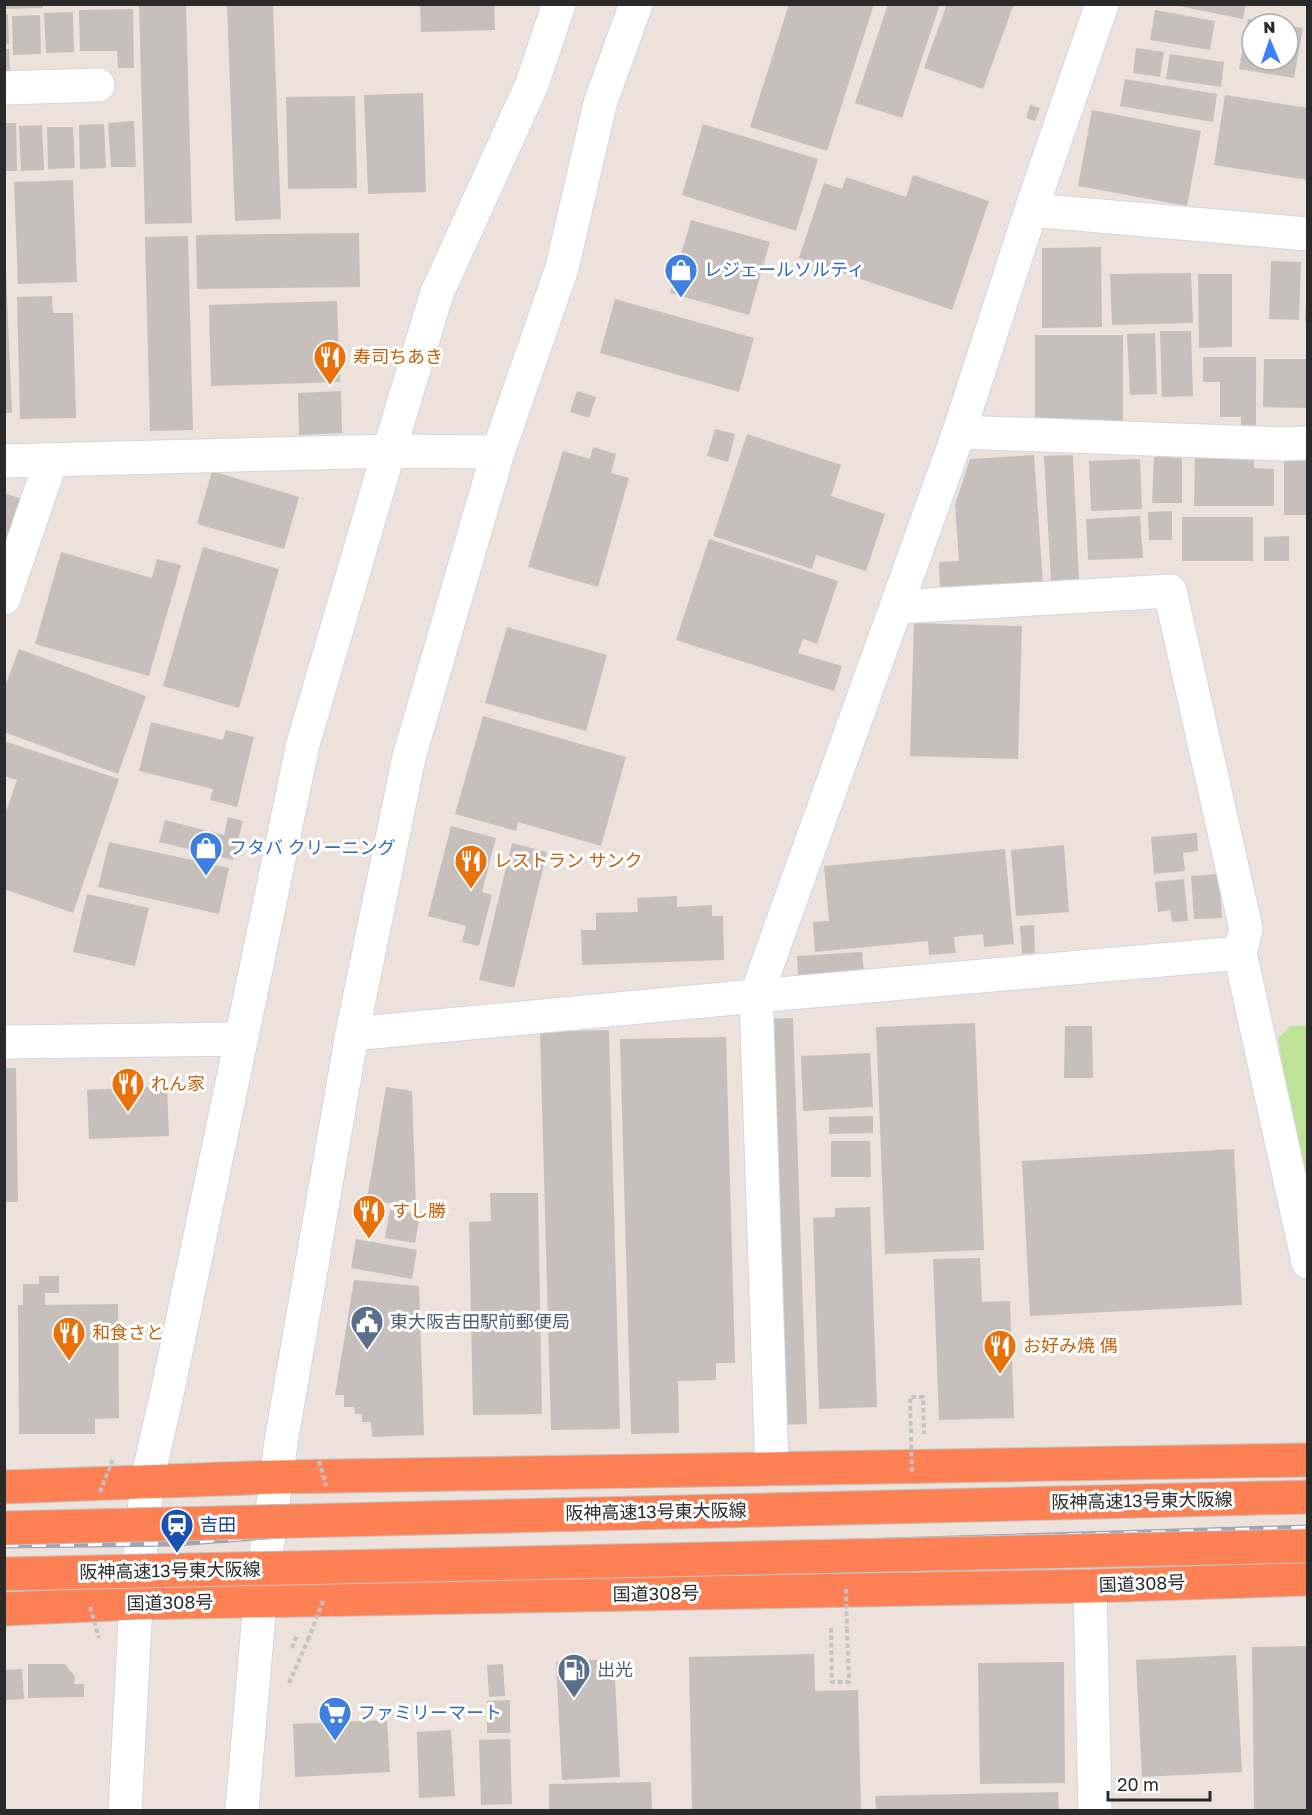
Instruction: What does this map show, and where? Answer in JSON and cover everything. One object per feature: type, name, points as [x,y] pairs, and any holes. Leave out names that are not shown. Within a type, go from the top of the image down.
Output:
[{"type":"highway","points":[[4,1487],[277,1477],[1308,1460]]},
{"type":"highway","name":"阪神高速13号東大阪線","points":[[4,1528],[1308,1497]]},
{"type":"highway","name":"阪神高速13号東大阪線","points":[[4,1574],[1308,1546]]},
{"type":"highway","name":"国道308号","points":[[4,1609],[136,1603],[1090,1586],[1308,1579]]},
{"type":"street","points":[[125,1810],[136,1603],[147,1481],[303,744],[437,294],[532,84],[559,4]]},
{"type":"street","points":[[242,1810],[260,1602],[283,1430],[352,1034],[409,757],[498,452],[562,268],[600,104],[636,4]]},
{"type":"street","points":[[772,1469],[756,996],[959,432],[1031,210],[1102,4]]},
{"type":"street","points":[[4,88],[98,85]]},
{"type":"street","points":[[1031,210],[1308,234]]},
{"type":"street","points":[[959,432],[1308,443]]},
{"type":"street","points":[[4,461],[389,451],[498,452]]},
{"type":"street","points":[[4,598],[51,461]]},
{"type":"street","points":[[896,608],[1170,591],[1246,929],[1240,953],[1308,1262]]},
{"type":"street","points":[[352,1034],[1240,953]]},
{"type":"street","points":[[4,1041],[241,1039]]},
{"type":"street","points":[[1090,1586],[1095,1810]]},
{"type":"path","points":[[911,1437],[910,1396],[924,1397],[924,1438]]},
{"type":"path","points":[[831,1628],[832,1683],[849,1682],[847,1628]]},
{"type":"path","points":[[287,1687],[308,1640]]},
{"type":"green space","points":[[1291,1026],[1307,1026],[1307,1190],[1278,1038]]},
{"type":"building","points":[[4,4],[43,4],[43,8],[4,9]]},
{"type":"building","points":[[139,4],[186,4],[192,223],[145,224]]},
{"type":"building","points":[[227,4],[273,4],[281,219],[235,221]]},
{"type":"building","points":[[420,4],[494,4],[495,30],[421,32]]},
{"type":"building","points":[[789,4],[874,4],[827,151],[750,127]]},
{"type":"building","points":[[888,4],[940,4],[902,118],[855,103]]},
{"type":"building","points":[[947,4],[1014,4],[983,89],[924,68]]},
{"type":"building","points":[[1169,4],[1246,4],[1244,12],[1240,12],[1240,18]]},
{"type":"building","points":[[133,9],[134,68],[118,68],[117,51],[80,51],[79,10]]},
{"type":"building","points":[[1155,10],[1215,21],[1210,50],[1150,40]]},
{"type":"building","points":[[73,12],[74,52],[46,53],[44,13]]},
{"type":"building","points":[[4,14],[8,14],[9,44],[4,44]]},
{"type":"building","points":[[40,15],[41,54],[13,55],[12,16]]},
{"type":"building","points":[[1300,28],[1303,28],[1300,45]]},
{"type":"building","points":[[1136,48],[1164,52],[1160,77],[1133,73]]},
{"type":"building","points":[[4,49],[9,49],[10,77],[4,77]]},
{"type":"building","points":[[1170,54],[1224,62],[1221,87],[1166,79]]},
{"type":"building","points":[[1257,72],[1295,72],[1294,78]]},
{"type":"building","points":[[1125,79],[1217,94],[1213,122],[1120,106]]},
{"type":"building","points":[[423,93],[426,192],[368,194],[364,95]]},
{"type":"building","points":[[1225,95],[1308,108],[1308,180],[1214,165]]},
{"type":"building","points":[[355,96],[357,188],[288,189],[286,97]]},
{"type":"building","points":[[1030,105],[1040,108],[1035,121],[1026,118]]},
{"type":"building","points":[[1092,110],[1201,131],[1187,206],[1078,186]]},
{"type":"building","points":[[134,121],[136,167],[111,167],[108,123]]},
{"type":"building","points":[[4,123],[16,123],[17,171],[4,171]]},
{"type":"building","points":[[104,124],[106,168],[80,169],[79,125]]},
{"type":"building","points":[[703,124],[818,159],[796,231],[682,195]]},
{"type":"building","points":[[42,125],[44,170],[21,171],[19,126]]},
{"type":"building","points":[[47,127],[73,127],[75,168],[48,169]]},
{"type":"building","points":[[913,175],[989,201],[952,310],[799,258],[824,183],[842,189],[846,177],[906,197]]},
{"type":"building","points":[[73,180],[77,282],[18,284],[14,182]]},
{"type":"building","points":[[691,220],[770,242],[749,315],[670,293]]},
{"type":"building","points":[[359,233],[360,287],[197,289],[196,235]]},
{"type":"building","points":[[188,236],[193,430],[150,431],[145,237]]},
{"type":"building","points":[[1101,247],[1102,327],[1042,328],[1042,248]]},
{"type":"building","points":[[1271,261],[1301,262],[1299,320],[1269,319]]},
{"type":"building","points":[[4,272],[6,272],[12,413],[4,413]]},
{"type":"building","points":[[1191,273],[1193,323],[1112,325],[1110,274]]},
{"type":"building","points":[[1198,274],[1232,274],[1232,347],[1199,348]]},
{"type":"building","points":[[52,296],[53,313],[73,313],[76,418],[20,419],[17,297]]},
{"type":"building","points":[[615,299],[754,338],[739,392],[600,353]]},
{"type":"building","points":[[337,301],[340,382],[211,386],[209,305]]},
{"type":"building","points":[[1306,302],[1308,302],[1308,321],[1305,321]]},
{"type":"building","points":[[1160,331],[1191,331],[1193,396],[1162,397]]},
{"type":"building","points":[[1155,333],[1157,394],[1130,395],[1127,334]]},
{"type":"building","points":[[1035,335],[1123,335],[1123,424],[1035,423]]},
{"type":"building","points":[[1203,357],[1256,357],[1256,429],[1241,429],[1241,417],[1220,417],[1220,382],[1203,382]]},
{"type":"building","points":[[1264,359],[1308,359],[1308,408],[1263,407]]},
{"type":"building","points":[[341,391],[342,433],[299,435],[298,393]]},
{"type":"building","points":[[577,391],[596,397],[589,418],[570,412]]},
{"type":"building","points":[[715,429],[735,434],[728,462],[707,456]]},
{"type":"building","points":[[747,434],[841,465],[831,496],[885,514],[866,571],[816,555],[812,569],[713,536]]},
{"type":"building","points":[[593,447],[616,454],[611,473],[629,478],[598,587],[528,567],[563,451],[590,459]]},
{"type":"building","points":[[1308,450],[1308,515],[1284,515],[1284,451]]},
{"type":"building","points":[[1034,455],[1043,583],[940,589],[939,562],[959,561],[955,505],[970,459]]},
{"type":"building","points":[[1073,455],[1079,581],[1051,582],[1044,456]]},
{"type":"building","points":[[1154,457],[1182,458],[1182,503],[1152,503]]},
{"type":"building","points":[[1195,457],[1254,458],[1254,468],[1274,469],[1274,506],[1194,506]]},
{"type":"building","points":[[1140,459],[1142,509],[1091,511],[1089,461]]},
{"type":"building","points":[[212,471],[299,497],[284,549],[197,524]]},
{"type":"building","points":[[4,493],[22,499],[4,551]]},
{"type":"building","points":[[1172,511],[1172,540],[1149,540],[1148,512]]},
{"type":"building","points":[[1140,516],[1143,558],[1088,560],[1086,519]]},
{"type":"building","points":[[1182,517],[1253,517],[1253,561],[1182,561]]},
{"type":"building","points":[[1289,536],[1289,561],[1264,561],[1264,537]]},
{"type":"building","points":[[709,539],[838,581],[817,644],[803,639],[798,653],[842,666],[834,691],[676,640]]},
{"type":"building","points":[[203,547],[279,569],[239,708],[163,686]]},
{"type":"building","points":[[61,552],[152,578],[157,559],[181,565],[149,676],[35,644]]},
{"type":"building","points":[[914,623],[1022,626],[1018,759],[910,756]]},
{"type":"building","points":[[507,627],[607,655],[586,731],[485,703]]},
{"type":"building","points":[[19,649],[146,696],[118,774],[4,732],[4,689]]},
{"type":"building","points":[[483,716],[626,757],[601,846],[518,822],[516,831],[455,814]]},
{"type":"building","points":[[151,722],[223,740],[226,730],[254,737],[237,807],[210,800],[213,789],[139,771]]},
{"type":"building","points":[[4,741],[119,779],[73,913],[4,889],[4,817],[17,780],[4,776]]},
{"type":"building","points":[[228,817],[243,821],[233,860],[159,842],[165,820],[224,835]]},
{"type":"building","points":[[451,826],[496,838],[482,892],[492,895],[479,946],[462,942],[466,926],[428,916]]},
{"type":"building","points":[[1197,833],[1198,851],[1183,853],[1185,871],[1154,874],[1151,837]]},
{"type":"building","points":[[109,842],[229,868],[219,914],[98,887]]},
{"type":"building","points":[[512,843],[547,852],[514,988],[479,980]]},
{"type":"building","points":[[1064,845],[1069,912],[1016,916],[1011,850]]},
{"type":"building","points":[[1005,849],[1014,944],[984,947],[983,934],[954,937],[956,953],[929,955],[928,941],[815,952],[813,922],[829,921],[824,866]]},
{"type":"building","points":[[1219,874],[1222,918],[1194,919],[1191,876]]},
{"type":"building","points":[[1184,879],[1188,921],[1172,922],[1170,910],[1158,912],[1155,882]]},
{"type":"building","points":[[87,894],[149,908],[135,966],[73,952]]},
{"type":"building","points":[[677,896],[677,907],[712,905],[712,916],[723,916],[724,960],[582,965],[581,930],[596,930],[596,913],[638,912],[637,898]]},
{"type":"building","points":[[1034,925],[1035,953],[1022,954],[1020,926]]},
{"type":"building","points":[[862,952],[864,975],[808,978],[798,974],[797,956]]},
{"type":"building","points":[[793,1018],[807,1424],[777,1425],[762,1019]]},
{"type":"building","points":[[975,1023],[984,1250],[885,1254],[876,1027]]},
{"type":"building","points":[[1065,1026],[1092,1026],[1093,1078],[1064,1078]]},
{"type":"building","points":[[609,1030],[620,1429],[551,1430],[540,1032]]},
{"type":"building","points":[[726,1037],[735,1363],[716,1363],[716,1380],[678,1381],[679,1433],[631,1434],[620,1039]]},
{"type":"building","points":[[870,1053],[873,1107],[803,1111],[801,1056]]},
{"type":"building","points":[[4,1068],[16,1068],[18,1202],[4,1202]]},
{"type":"building","name":"れん家","points":[[167,1086],[169,1136],[89,1139],[87,1090]]},
{"type":"building","points":[[386,1087],[412,1091],[416,1208],[367,1199]]},
{"type":"building","points":[[873,1116],[873,1133],[829,1134],[829,1117]]},
{"type":"building","points":[[831,1141],[870,1141],[871,1177],[831,1177]]},
{"type":"building","points":[[1234,1149],[1242,1305],[1030,1316],[1022,1161]]},
{"type":"building","points":[[490,1193],[538,1193],[542,1414],[473,1415],[469,1222],[491,1221]]},
{"type":"building","points":[[870,1207],[877,1407],[819,1409],[813,1218],[835,1217],[835,1208]]},
{"type":"building","points":[[390,1210],[420,1215],[415,1243],[385,1238]]},
{"type":"building","points":[[356,1239],[417,1250],[412,1279],[351,1268]]},
{"type":"building","points":[[980,1258],[982,1302],[1010,1301],[1014,1418],[939,1420],[933,1259]]},
{"type":"building","name":"和食さと","points":[[39,1276],[59,1276],[59,1293],[45,1293],[45,1305],[118,1304],[119,1418],[95,1419],[95,1434],[19,1434],[18,1305],[23,1305],[23,1284],[39,1284]]},
{"type":"building","points":[[354,1280],[419,1286],[424,1435],[372,1437],[371,1422],[362,1422],[362,1414],[355,1414],[354,1407],[344,1407],[344,1395],[335,1395]]},
{"type":"building","points":[[1308,1646],[1308,1810],[1254,1810],[1252,1647]]},
{"type":"building","points":[[814,1654],[815,1691],[858,1690],[861,1810],[692,1810],[689,1657]]},
{"type":"building","points":[[1236,1655],[1242,1772],[1142,1777],[1136,1660]]},
{"type":"building","points":[[614,1659],[620,1777],[562,1780],[556,1662]]},
{"type":"building","points":[[1064,1662],[1065,1783],[980,1784],[978,1663]]},
{"type":"building","points":[[28,1664],[65,1664],[75,1677],[74,1684],[84,1684],[84,1697],[28,1698]]},
{"type":"building","points":[[503,1664],[505,1696],[489,1697],[487,1665]]},
{"type":"building","points":[[22,1669],[24,1699],[4,1700],[4,1670]]},
{"type":"building","points":[[510,1700],[510,1733],[487,1733],[487,1701]]},
{"type":"building","points":[[387,1720],[390,1772],[295,1777],[293,1724]]},
{"type":"building","points":[[451,1730],[455,1796],[419,1798],[417,1732]]},
{"type":"building","points":[[510,1739],[512,1804],[481,1805],[479,1740]]},
{"type":"building","points":[[651,1782],[652,1810],[549,1810],[549,1784]]},
{"type":"building","points":[[1058,1792],[1059,1810],[876,1810],[875,1796]]},
{"type":"railway","points":[[4,1545],[176,1543],[372,1528],[1308,1504]]},
{"type":"railway","points":[[4,1567],[179,1564],[1308,1528]]},
{"type":"place","name":"レジェールソルティ","points":[[681,299]]},
{"type":"place","name":"寿司ちあき","points":[[330,386]]},
{"type":"place","name":"フタバ クリーニング","points":[[206,877]]},
{"type":"place","name":"レストラン サンク","points":[[471,890]]},
{"type":"place","name":"れん家","points":[[128,1113]]},
{"type":"place","name":"すし勝","points":[[369,1240]]},
{"type":"place","name":"東大阪吉田駅前郵便局","points":[[367,1351]]},
{"type":"place","name":"和食さと","points":[[69,1362]]},
{"type":"place","name":"お好み焼 偶","points":[[1000,1375]]},
{"type":"place","name":"吉田","points":[[177,1554]]},
{"type":"place","name":"出光","points":[[574,1699]]},
{"type":"place","name":"ファミリーマート","points":[[335,1742]]}]
